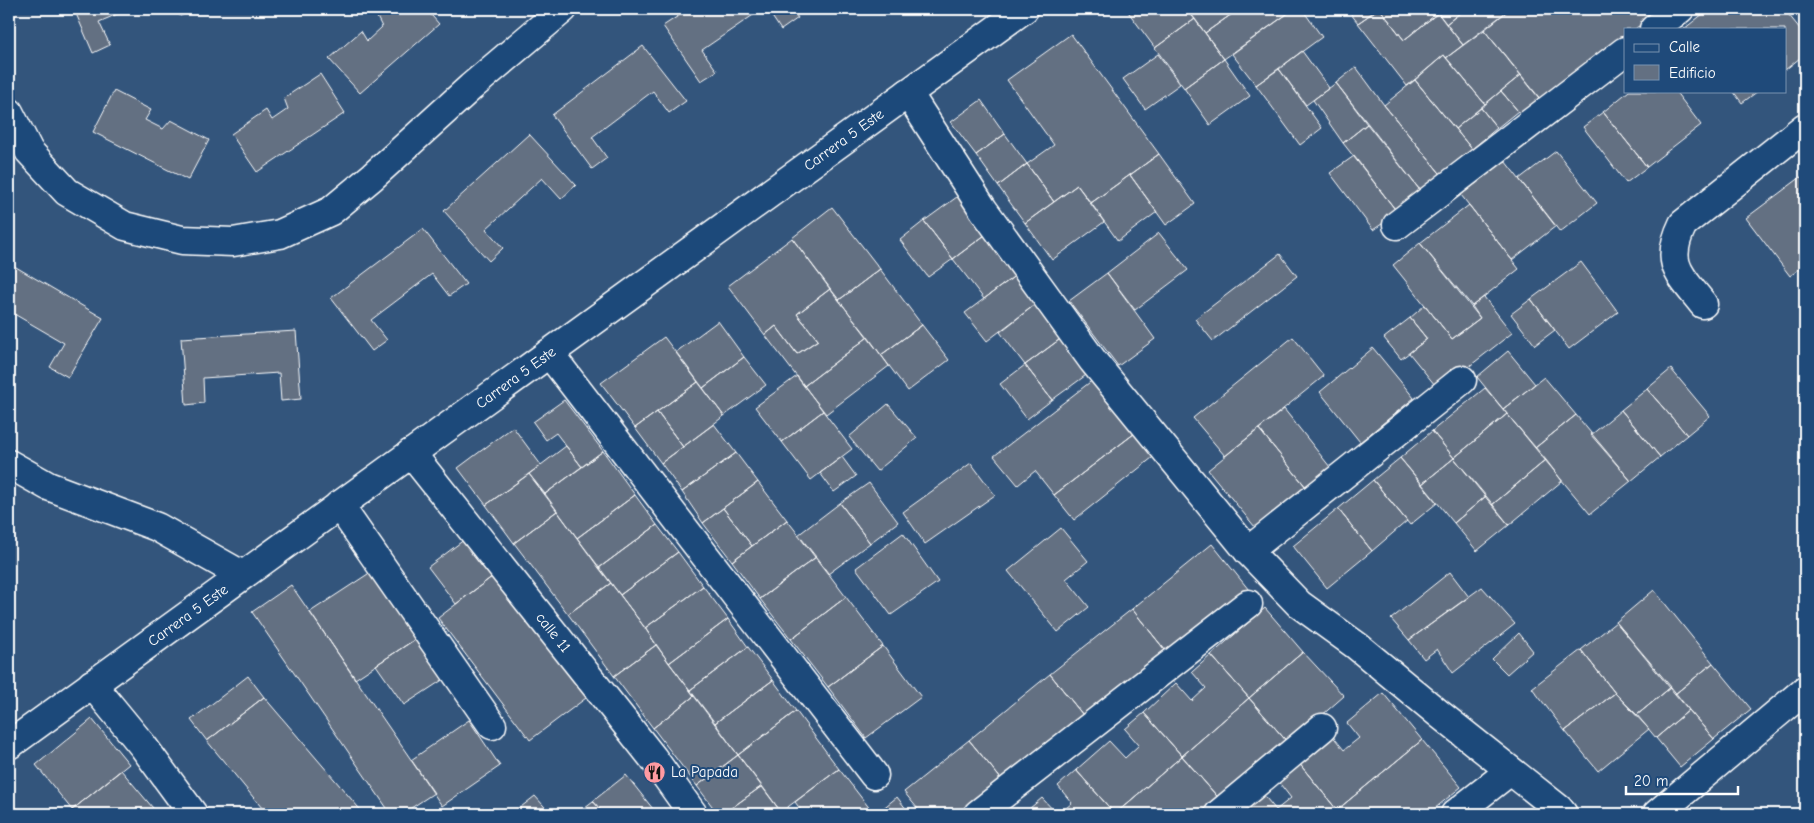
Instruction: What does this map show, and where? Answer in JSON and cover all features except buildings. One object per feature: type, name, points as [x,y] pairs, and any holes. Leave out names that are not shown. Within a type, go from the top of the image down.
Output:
[{"type":"street","points":[[9,112],[29,151],[67,192],[125,226],[182,240],[233,242],[280,234],[331,211],[372,177],[471,87],[563,9]]},
{"type":"street","name":"Carrera 5 Este","points":[[9,745],[1024,9]]},
{"type":"street","points":[[1655,28],[1680,9]]},
{"type":"street","points":[[1398,225],[1624,51]]},
{"type":"street","points":[[908,93],[983,209],[1088,353],[1248,550],[1299,604],[1357,646],[1563,814]]},
{"type":"street","points":[[1704,304],[1677,272],[1674,253],[1677,237],[1683,224],[1805,127]]},
{"type":"street","points":[[549,353],[874,775]]},
{"type":"street","points":[[1248,550],[1462,380]]},
{"type":"street","name":"calle 11","points":[[411,453],[641,743],[694,814]]},
{"type":"street","points":[[9,464],[48,486],[157,527],[242,575]]},
{"type":"street","points":[[338,505],[492,725]]},
{"type":"street","points":[[978,814],[1248,604]]},
{"type":"street","points":[[92,684],[143,746],[193,814]]},
{"type":"street","points":[[1657,814],[1805,690]]},
{"type":"street","points":[[1219,814],[1322,728]]},
{"type":"street","points":[[1455,814],[1510,771]]},
{"type":"place","name":"La Papada","points":[[655,772]]}]
